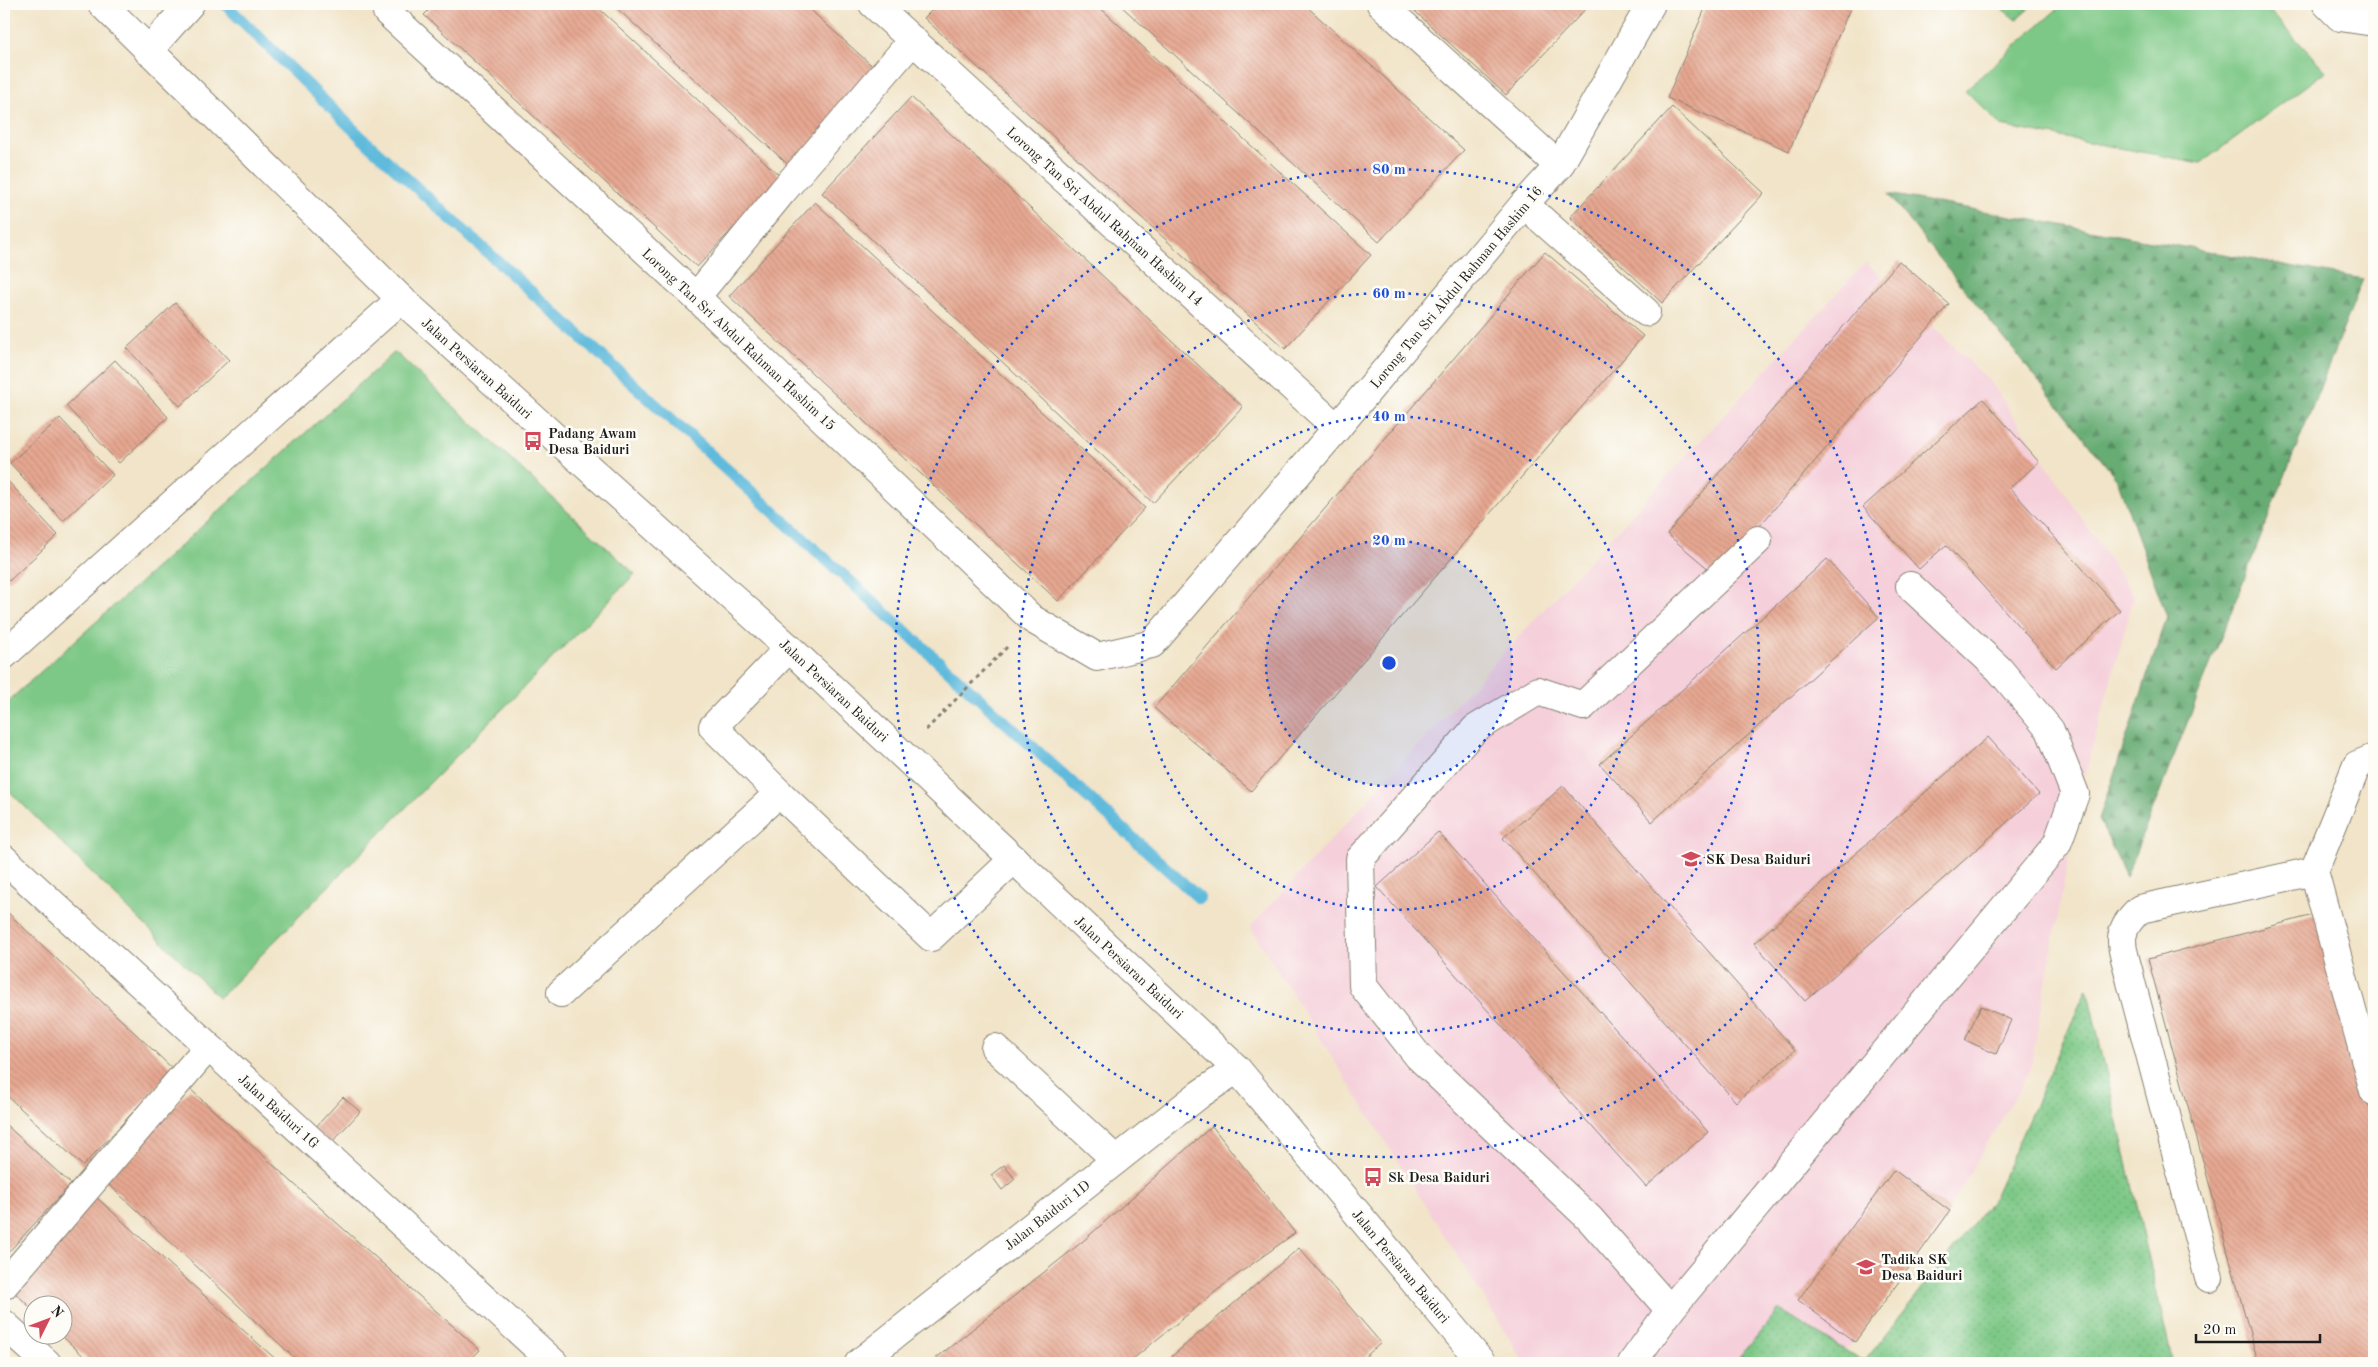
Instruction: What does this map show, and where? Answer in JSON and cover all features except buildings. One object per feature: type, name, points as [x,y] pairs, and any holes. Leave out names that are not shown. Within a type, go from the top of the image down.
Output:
[{"type":"street","name":"Jalan Persiaran Baiduri","points":[[102,4],[401,299],[789,648],[1236,1069],[1482,1363]]},
{"type":"street","points":[[148,51],[190,4]]},
{"type":"street","points":[[1381,4],[1559,166]]},
{"type":"street","name":"Lorong Tan Sri Abdul Rahman Hashim 16","points":[[1097,657],[1152,644],[1337,428],[1524,204],[1559,166],[1651,4]]},
{"type":"street","points":[[2327,4],[2340,17],[2372,24]]},
{"type":"street","name":"Lorong Tan Sri Abdul Rahman Hashim 15","points":[[387,8],[696,297],[1032,619],[1097,657]]},
{"type":"street","name":"Lorong Tan Sri Abdul Rahman Hashim 14","points":[[887,8],[913,40],[1337,428]]},
{"type":"street","points":[[696,297],[782,192],[913,40]]},
{"type":"street","points":[[1524,204],[1646,312]]},
{"type":"street","points":[[4,655],[401,299]]},
{"type":"street","points":[[1670,1310],[1590,1219],[1418,1056],[1363,986],[1360,858],[1475,729],[1538,691],[1583,706],[1758,540]]},
{"type":"street","points":[[1632,1363],[1670,1310],[2057,844],[2075,794],[2050,730],[1999,669],[1910,586]]},
{"type":"street","points":[[789,648],[713,727],[779,793],[931,937],[1014,859]]},
{"type":"street","points":[[2374,758],[2357,765],[2314,871],[2374,1091]]},
{"type":"street","points":[[561,993],[779,793]]},
{"type":"street","name":"Jalan Baiduri 1G","points":[[4,859],[554,1363]]},
{"type":"street","points":[[2209,1278],[2131,982],[2121,935],[2126,922],[2140,909],[2314,871]]},
{"type":"street","points":[[4,1286],[208,1047]]},
{"type":"street","points":[[995,1048],[1116,1160]]},
{"type":"street","name":"Jalan Baiduri 1D","points":[[859,1363],[1200,1094],[1236,1069]]},
{"type":"street","points":[[4,1324],[47,1363]]},
{"type":"path","points":[[944,711],[993,664]]},
{"type":"shaded area","name":"SK Desa Baiduri","points":[[1866,262],[1992,384],[2134,596],[2080,792],[2030,1072],[1933,1235],[1836,1363],[1525,1363],[1250,927]]},
{"type":"green space","points":[[1996,4],[2034,4],[2016,20]]},
{"type":"green space","points":[[2063,4],[2263,4],[2326,71],[2201,163],[2001,126],[1965,90]]},
{"type":"green space","points":[[1888,194],[2363,279],[2126,877],[2099,819],[2167,617],[2117,479]]},
{"type":"green space","points":[[395,352],[635,574],[219,998],[4,786],[4,705]]},
{"type":"green space","points":[[2087,988],[2173,1363],[1735,1363],[1779,1309],[1864,1362],[1994,1197]]},
{"type":"waterway","points":[[225,4],[364,140],[1199,898]]},
{"type":"place","name":"Padang Awam Desa Baiduri","points":[[533,441]]},
{"type":"place","name":"SK Desa Baiduri","points":[[1691,859]]},
{"type":"place","name":"Sk Desa Baiduri","points":[[1373,1177]]},
{"type":"place","name":"Tadika SK Desa Baiduri","points":[[1866,1267]]}]
